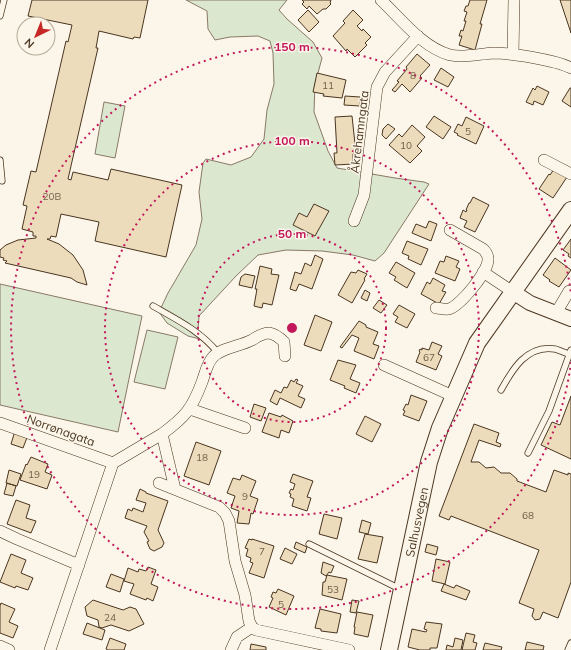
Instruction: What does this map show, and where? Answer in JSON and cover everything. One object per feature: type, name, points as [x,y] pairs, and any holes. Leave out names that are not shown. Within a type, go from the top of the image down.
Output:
[{"type":"main road","name":"Salhusvegen","points":[[389,650],[429,462],[440,428],[453,396],[477,343],[513,292],[569,219]]},
{"type":"street","points":[[380,0],[418,36],[434,48],[451,55],[494,53],[513,54],[557,63],[571,68]]},
{"type":"street","points":[[513,54],[514,0]]},
{"type":"street","name":"Åkrehamngata","points":[[354,220],[364,195],[377,87],[385,72],[418,36]]},
{"type":"street","points":[[544,160],[571,174]]},
{"type":"street","points":[[436,308],[447,309],[454,307],[467,294],[487,265],[487,253],[483,249],[450,230]]},
{"type":"street","points":[[483,272],[530,303],[571,319]]},
{"type":"street","points":[[556,313],[569,291]]},
{"type":"street","points":[[50,650],[113,463],[162,434],[182,418],[190,409],[197,396],[208,364],[212,357],[218,353],[251,341],[263,334],[269,333],[279,337],[284,342],[285,356]]},
{"type":"street","points":[[384,365],[453,396]]},
{"type":"street","points":[[190,409],[245,428]]},
{"type":"street","name":"Norrønagata","points":[[0,423],[113,463]]},
{"type":"street","points":[[162,434],[175,489]]},
{"type":"street","points":[[159,483],[219,507],[224,513],[229,521],[235,561],[245,595],[249,621],[252,627],[256,630],[349,650]]},
{"type":"street","points":[[0,531],[79,565]]},
{"type":"street","points":[[231,650],[233,642],[237,637],[252,627]]},
{"type":"street","points":[[0,646],[9,650]]},
{"type":"lane","points":[[0,16],[4,0]]},
{"type":"lane","points":[[0,160],[2,181]]},
{"type":"lane","points":[[153,306],[197,333],[211,344],[218,353]]},
{"type":"lane","points":[[501,390],[514,367],[528,354],[545,349],[570,352],[549,411],[528,453]]},
{"type":"lane","points":[[309,544],[402,590]]},
{"type":"lane","points":[[568,650],[571,643]]},
{"type":"green space","points":[[186,0],[287,0],[279,10],[313,42],[322,58],[315,84],[314,112],[328,151],[337,168],[429,184],[384,253],[375,261],[353,255],[322,251],[286,250],[258,255],[236,276],[199,316],[198,330],[208,341],[188,336],[167,323],[159,312],[168,293],[196,245],[202,219],[199,192],[203,163],[206,159],[231,165],[251,157],[264,139],[267,110],[274,84],[273,53],[270,41],[258,36],[230,37],[215,40],[208,29],[207,11]]},
{"type":"green space","points":[[104,102],[125,106],[115,158],[95,154]]},
{"type":"green space","points":[[0,284],[142,316],[118,432],[0,405]]},
{"type":"green space","points":[[147,330],[178,337],[165,389],[134,382]]},
{"type":"building","points":[[32,0],[148,0],[140,38],[134,37],[133,39],[99,31],[96,48],[98,48],[68,179],[71,180],[73,172],[108,180],[111,169],[182,185],[166,257],[95,241],[99,222],[61,214],[56,237],[51,236],[50,239],[47,239],[59,244],[73,255],[83,270],[87,285],[77,282],[71,278],[5,263],[7,261],[0,257],[0,250],[6,245],[18,240],[36,238],[36,236],[33,236],[33,232],[22,229],[27,206],[23,205],[31,171],[36,172],[66,41],[68,42],[72,25],[56,22],[56,16],[28,16]]},
{"type":"building","points":[[302,0],[331,0],[331,4],[317,14],[309,6],[307,9],[302,4],[304,2]]},
{"type":"building","points":[[470,0],[487,0],[480,24],[482,24],[475,50],[459,45],[462,36],[459,36],[461,30],[463,31],[466,21],[464,21],[467,12],[464,11]]},
{"type":"building","points":[[560,0],[571,0],[571,33]]},
{"type":"building","points":[[308,10],[319,22],[309,32],[298,20]]},
{"type":"building","points":[[353,10],[363,20],[357,26],[362,31],[363,29],[371,37],[365,43],[367,45],[355,57],[347,49],[346,51],[333,36],[345,23],[343,21]]},
{"type":"building","points":[[417,54],[430,65],[420,76],[422,78],[410,92],[402,84],[395,92],[392,90],[399,82],[397,81]]},
{"type":"building","points":[[441,68],[454,77],[448,87],[434,80]]},
{"type":"building","points":[[317,73],[346,80],[342,98],[323,96],[324,94],[313,92]]},
{"type":"building","points":[[537,86],[549,92],[543,105],[534,101],[533,105],[526,102],[533,88],[535,90]]},
{"type":"building","points":[[571,88],[571,107],[562,101]]},
{"type":"building","points":[[345,96],[360,97],[360,106],[344,105]]},
{"type":"building","points":[[352,116],[356,153],[353,154],[353,164],[335,165],[334,153],[337,153],[335,117]]},
{"type":"building","points":[[434,116],[451,127],[443,139],[426,127]]},
{"type":"building","points":[[466,117],[484,126],[476,144],[454,132],[458,124],[462,126]]},
{"type":"building","points":[[388,124],[395,129],[386,139],[382,135],[383,129]]},
{"type":"building","points":[[412,125],[425,137],[417,146],[422,151],[410,163],[389,145],[399,134],[402,137]]},
{"type":"building","points":[[554,169],[567,177],[553,198],[539,189]]},
{"type":"building","points":[[473,197],[489,205],[475,232],[464,227],[467,221],[460,218],[463,210],[466,212]]},
{"type":"building","points":[[314,204],[329,211],[315,236],[293,225],[299,213],[307,217]]},
{"type":"building","points":[[429,221],[437,224],[431,241],[412,233],[416,224],[426,228]]},
{"type":"building","points":[[571,239],[571,258],[568,256],[569,254],[563,250]]},
{"type":"building","points":[[407,241],[428,249],[421,265],[408,259],[409,256],[402,253]]},
{"type":"building","points":[[315,255],[323,259],[312,289],[299,284],[296,291],[290,289],[295,272],[301,274],[305,263],[311,266]]},
{"type":"building","points":[[446,256],[459,261],[456,267],[460,269],[455,281],[435,273],[440,261],[444,262]]},
{"type":"building","points":[[555,258],[571,270],[559,287],[543,275]]},
{"type":"building","points":[[396,262],[415,273],[407,288],[394,280],[396,277],[389,273]]},
{"type":"building","points":[[260,266],[272,269],[271,274],[279,275],[272,305],[263,303],[262,308],[254,306],[257,289],[255,289]]},
{"type":"building","points":[[358,270],[367,274],[352,303],[338,295],[351,272],[356,273]]},
{"type":"building","points":[[245,274],[255,276],[252,288],[239,285],[241,277]]},
{"type":"building","points":[[433,278],[445,285],[442,291],[446,292],[439,304],[421,294],[427,282],[430,284]]},
{"type":"building","points":[[365,290],[370,293],[367,301],[361,298]]},
{"type":"building","points":[[379,300],[387,305],[381,313],[373,308]]},
{"type":"building","points":[[399,305],[415,314],[407,328],[395,322],[398,317],[393,314]]},
{"type":"building","points":[[315,315],[332,322],[321,351],[304,345]]},
{"type":"building","points":[[359,321],[366,325],[366,327],[378,332],[373,344],[379,346],[374,359],[354,351],[359,338],[352,335],[342,348],[340,347]]},
{"type":"building","points":[[432,342],[442,346],[438,354],[442,356],[436,370],[416,362],[420,349],[422,350],[422,348],[429,350]]},
{"type":"building","points":[[338,360],[356,365],[350,379],[360,383],[356,393],[344,388],[345,386],[330,380]]},
{"type":"building","points":[[296,379],[298,380],[296,383],[303,386],[298,396],[305,399],[301,408],[280,398],[277,405],[270,401],[275,390],[281,393],[284,387],[287,388],[291,380],[294,382]]},
{"type":"building","points":[[411,395],[427,401],[419,421],[403,415],[405,411],[403,410],[406,404],[408,405]]},
{"type":"building","points":[[571,396],[571,459],[541,445],[552,422],[560,425]]},
{"type":"building","points":[[254,404],[266,408],[261,421],[250,417]]},
{"type":"building","points":[[269,413],[281,417],[282,415],[293,421],[289,433],[281,430],[279,438],[262,432]]},
{"type":"building","points":[[365,416],[381,424],[372,442],[356,434]]},
{"type":"building","points":[[474,424],[499,433],[496,442],[501,444],[500,447],[479,440],[471,462],[479,462],[486,468],[494,467],[501,473],[510,473],[517,479],[517,481],[546,492],[554,470],[568,475],[568,473],[571,474],[571,582],[558,618],[543,612],[540,619],[535,620],[532,616],[534,609],[519,603],[539,550],[451,516],[449,520],[439,516]]},
{"type":"building","points":[[15,431],[28,435],[23,448],[11,444]]},
{"type":"building","points":[[196,442],[221,451],[209,485],[184,476]]},
{"type":"building","points":[[31,457],[48,464],[45,472],[52,475],[47,489],[20,480],[26,464],[27,465]]},
{"type":"building","points":[[9,470],[21,474],[17,486],[6,483]]},
{"type":"building","points":[[293,474],[313,481],[307,497],[311,498],[307,511],[292,506],[294,499],[290,497],[291,494],[289,493],[291,489],[293,490],[295,484],[290,482]]},
{"type":"building","points":[[242,475],[256,481],[250,496],[258,499],[253,514],[251,513],[249,524],[237,523],[239,511],[231,508],[235,496],[227,493],[233,478],[240,480]]},
{"type":"building","points":[[7,483],[16,486],[13,496],[4,494]]},
{"type":"building","points":[[140,489],[146,493],[168,501],[158,530],[164,543],[162,547],[154,551],[150,549],[147,542],[149,541],[144,532],[147,526],[125,518],[128,509],[132,511],[133,508],[143,512],[146,503],[136,500]]},
{"type":"building","points":[[16,500],[30,505],[26,518],[36,521],[31,533],[7,524]]},
{"type":"building","points":[[324,514],[342,518],[337,539],[319,534]]},
{"type":"building","points":[[362,520],[371,523],[368,534],[359,532]]},
{"type":"building","points":[[365,534],[383,537],[377,563],[358,559]]},
{"type":"building","points":[[249,539],[274,546],[264,578],[249,573],[253,563],[250,562],[251,558],[246,556],[248,549],[245,548]]},
{"type":"building","points":[[296,542],[307,547],[305,553],[294,548]]},
{"type":"building","points":[[427,544],[438,547],[436,555],[425,552]]},
{"type":"building","points":[[285,548],[297,554],[292,564],[280,559]]},
{"type":"building","points":[[11,554],[26,560],[21,573],[33,578],[28,590],[16,586],[15,588],[0,582]]},
{"type":"building","points":[[436,559],[450,562],[445,584],[432,581]]},
{"type":"building","points":[[323,562],[334,566],[331,573],[329,572],[326,576],[321,573]]},
{"type":"building","points":[[148,567],[156,570],[151,584],[158,587],[153,601],[130,594],[134,584],[124,581],[128,568],[138,572],[139,569],[146,571]]},
{"type":"building","points":[[111,574],[124,579],[120,592],[106,587]]},
{"type":"building","points":[[327,575],[347,579],[342,600],[322,595],[323,582],[325,582]]},
{"type":"building","points":[[444,584],[454,588],[456,585],[470,591],[466,600],[441,591]]},
{"type":"building","points":[[278,589],[294,596],[286,615],[269,607],[273,598],[271,597],[273,592],[276,593]]},
{"type":"building","points":[[93,600],[123,610],[130,607],[136,609],[144,624],[129,631],[111,625],[102,628],[99,627],[98,620],[87,616],[85,607]]},
{"type":"building","points":[[352,600],[359,601],[356,613],[350,612]]},
{"type":"building","points":[[1,603],[15,609],[9,622],[18,626],[13,638],[0,633]]},
{"type":"building","points":[[320,609],[341,614],[337,633],[321,631],[321,629],[315,628]]},
{"type":"building","points":[[357,612],[373,615],[368,637],[354,634]]},
{"type":"building","points":[[426,622],[442,624],[437,648],[420,650],[408,647],[412,629],[426,632],[427,630],[424,629]]},
{"type":"building","points":[[87,623],[105,630],[102,640],[83,634]]},
{"type":"building","points":[[466,633],[475,635],[473,642],[477,643],[475,650],[462,650]]},
{"type":"building","points":[[110,638],[126,644],[124,650],[106,649]]},
{"type":"building","points":[[455,638],[463,640],[461,650],[446,650],[447,645],[453,647]]},
{"type":"building","points":[[527,642],[544,646],[543,650],[525,650]]},
{"type":"building","points":[[485,643],[502,647],[501,650],[483,650]]},
{"type":"building","points":[[251,644],[266,647],[266,650],[250,650]]}]
